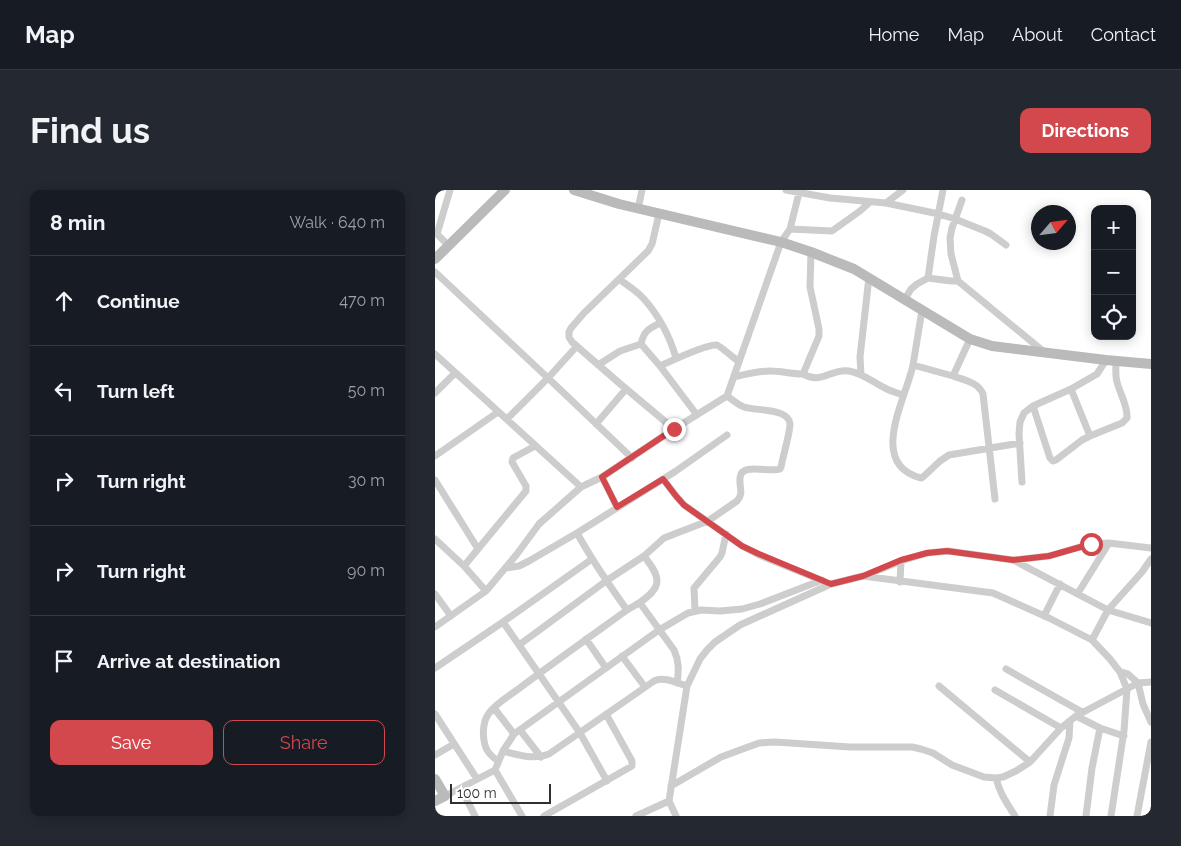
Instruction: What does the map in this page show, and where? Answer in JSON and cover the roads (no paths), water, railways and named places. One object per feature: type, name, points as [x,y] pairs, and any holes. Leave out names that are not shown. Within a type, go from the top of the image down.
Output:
[{"type":"street","points":[[448,245],[436,233],[450,190]]},
{"type":"street","points":[[435,258],[505,190]]},
{"type":"street","points":[[574,190],[603,200],[781,242],[811,252],[854,269],[970,339],[992,346],[1111,361],[1151,364]]},
{"type":"street","points":[[638,209],[642,190]]},
{"type":"street","points":[[786,190],[886,203],[939,214],[991,234],[1006,245]]},
{"type":"street","points":[[886,203],[903,190]]},
{"type":"street","points":[[928,278],[943,190]]},
{"type":"street","points":[[435,627],[486,592],[539,524],[568,498],[727,396],[781,242],[790,229],[799,193]]},
{"type":"street","points":[[962,200],[950,238],[951,254],[958,281],[1043,352]]},
{"type":"street","points":[[790,229],[832,231],[870,202]]},
{"type":"street","points":[[659,214],[652,244],[648,251],[571,328],[569,337],[572,342],[598,365],[674,429]]},
{"type":"street","points":[[803,374],[819,336],[810,287],[811,252]]},
{"type":"street","points":[[435,272],[632,458]]},
{"type":"street","points":[[861,374],[860,357],[869,277]]},
{"type":"street","points":[[905,299],[911,289],[928,278],[958,281]]},
{"type":"street","points":[[619,279],[643,298],[670,339],[677,358]]},
{"type":"street","points":[[922,310],[913,365],[893,433],[892,443],[897,463],[903,469],[921,478],[940,461],[949,456],[1020,443]]},
{"type":"street","points":[[641,344],[644,333],[660,323]]},
{"type":"street","points":[[953,376],[970,339]]},
{"type":"street","points":[[598,365],[620,351],[641,344]]},
{"type":"street","points":[[641,344],[661,366],[697,415]]},
{"type":"street","points":[[661,366],[701,349],[718,345],[739,362]]},
{"type":"street","points":[[507,419],[577,346]]},
{"type":"street","points":[[435,354],[581,488]]},
{"type":"street","points":[[1022,482],[1021,417],[1033,406],[1071,389],[1097,374],[1111,361]]},
{"type":"street","points":[[1033,406],[1051,460],[1056,460],[1082,440],[1122,423],[1127,418],[1127,414],[1111,361]]},
{"type":"street","points":[[913,365],[977,384],[981,388],[995,498]]},
{"type":"street","points":[[734,377],[772,371],[803,374],[814,378],[844,370],[861,374],[886,389],[903,395]]},
{"type":"street","points":[[435,392],[455,373]]},
{"type":"street","points":[[597,424],[626,389]]},
{"type":"street","points":[[1071,389],[1090,436]]},
{"type":"street","points":[[519,645],[606,581],[644,556],[664,538],[708,522],[734,504],[741,498],[741,472],[750,469],[774,471],[780,469],[790,425],[787,416],[773,411],[743,406],[727,396]]},
{"type":"street","points":[[435,456],[499,412]]},
{"type":"street","points":[[506,568],[519,566],[577,532],[663,479],[727,435]]},
{"type":"street","points":[[464,566],[526,491],[526,486],[512,462],[513,458],[535,446]]},
{"type":"street","points":[[602,477],[617,507]]},
{"type":"street","points":[[663,479],[684,505],[742,546],[831,584]]},
{"type":"street","points":[[435,480],[478,549]]},
{"type":"street","points":[[577,532],[606,581],[627,610]]},
{"type":"street","points":[[695,611],[695,588],[720,557],[726,534]]},
{"type":"street","points":[[435,539],[464,566],[486,592]]},
{"type":"street","points":[[676,816],[669,801],[687,686],[700,658],[707,650],[740,625],[831,584],[863,576],[901,560],[927,553],[947,551],[1013,560],[1049,556],[1091,544],[1109,543],[1151,548]]},
{"type":"street","points":[[1078,594],[1109,543]]},
{"type":"street","points":[[498,761],[488,752],[485,744],[483,731],[485,720],[489,713],[539,674],[653,592],[657,581],[655,573],[644,556]]},
{"type":"street","points":[[435,668],[592,559]]},
{"type":"street","points":[[1092,640],[1108,610],[1151,559]]},
{"type":"street","points":[[900,582],[901,560]]},
{"type":"street","points":[[1013,560],[1108,610],[1151,623]]},
{"type":"street","points":[[863,576],[993,593],[1092,640],[1120,672],[1127,689],[1124,736],[1111,816]]},
{"type":"street","points":[[435,779],[440,799],[495,770],[503,751],[517,732],[659,630],[688,613],[701,610],[742,609],[822,580]]},
{"type":"street","points":[[1044,616],[1060,584]]},
{"type":"street","points":[[435,594],[451,616]]},
{"type":"street","points":[[640,603],[674,650],[678,666],[677,683]]},
{"type":"street","points":[[503,622],[580,733],[607,781]]},
{"type":"street","points":[[586,640],[606,668]]},
{"type":"street","points":[[622,656],[645,687]]},
{"type":"street","points":[[1006,669],[1100,728],[1124,736]]},
{"type":"street","points":[[1120,672],[1127,674],[1138,683],[1143,704],[1151,722]]},
{"type":"street","points":[[503,751],[541,757],[549,754],[658,679],[687,686]]},
{"type":"street","points":[[671,786],[721,757],[759,742],[850,747],[912,747],[933,753],[952,765],[984,777],[1003,777],[1030,762],[1061,728],[1079,714],[1138,683],[1151,682]]},
{"type":"street","points":[[939,686],[1030,762]]},
{"type":"street","points":[[995,690],[1061,728]]},
{"type":"street","points":[[494,708],[541,757]]},
{"type":"street","points":[[435,714],[477,779]]},
{"type":"street","points":[[544,816],[630,768],[633,764],[606,714]]},
{"type":"street","points":[[1050,816],[1054,785],[1069,738],[1069,721]]},
{"type":"street","points":[[1086,816],[1092,768],[1100,728]]},
{"type":"street","points":[[435,755],[454,744]]},
{"type":"street","points":[[1137,816],[1151,747]]},
{"type":"street","points":[[495,770],[521,816]]},
{"type":"street","points":[[996,778],[998,788],[1015,816]]},
{"type":"street","points":[[461,788],[475,816]]},
{"type":"street","points":[[636,816],[669,801]]}]
